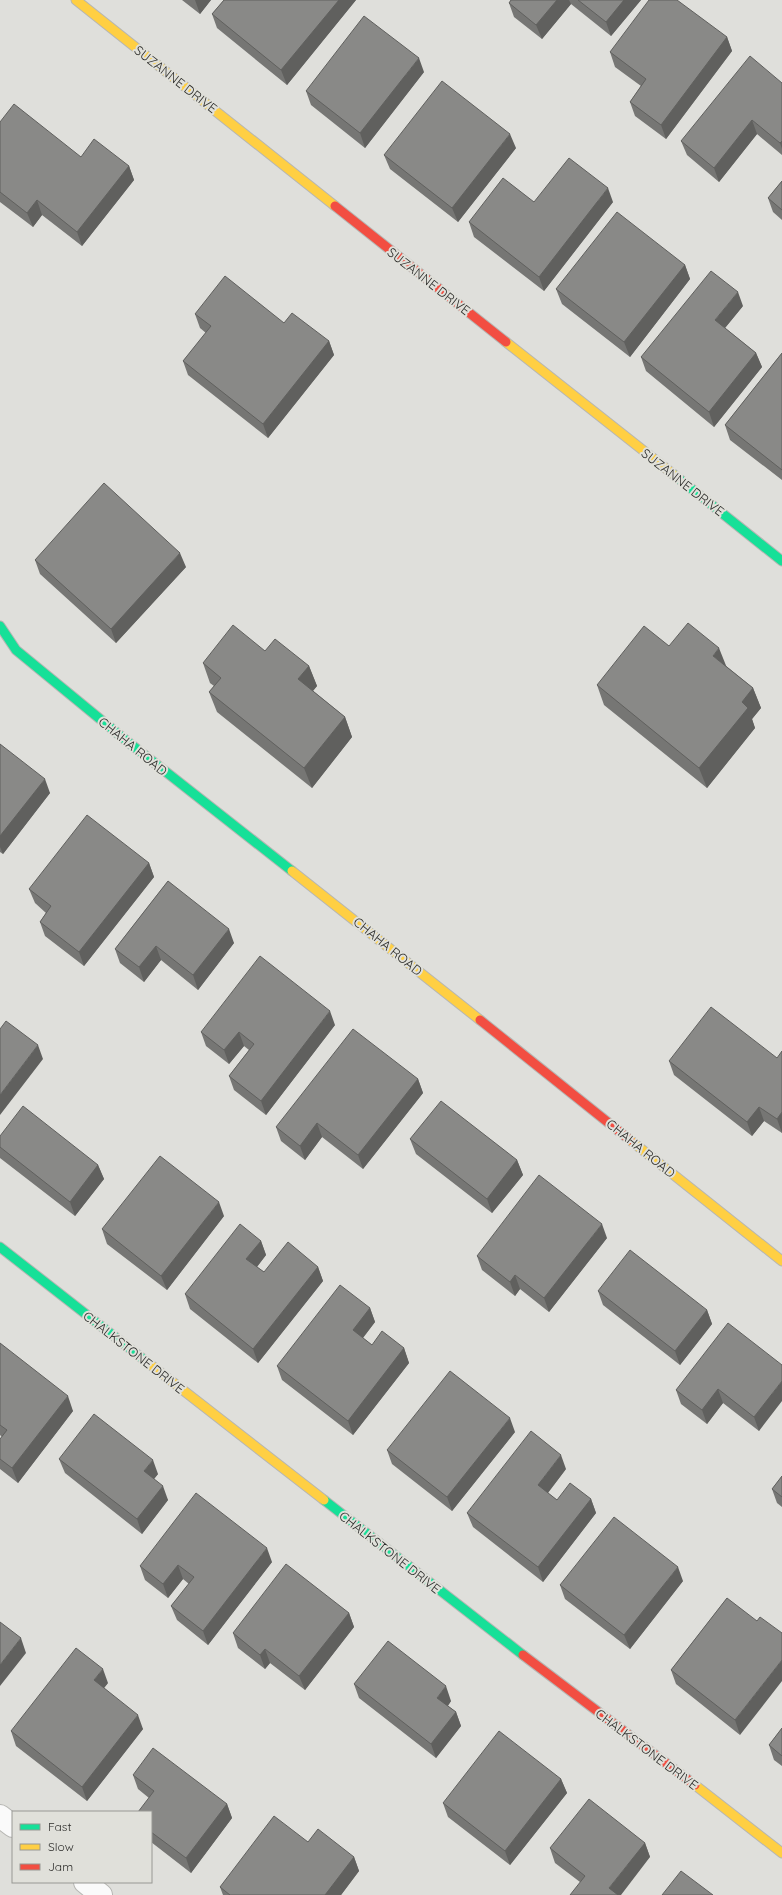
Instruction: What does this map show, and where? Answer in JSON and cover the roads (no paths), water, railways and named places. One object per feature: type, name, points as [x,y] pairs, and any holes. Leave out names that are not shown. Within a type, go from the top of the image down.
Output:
[{"type":"street","name":"SUZANNE DRIVE","points":[[76,0],[782,561]]},
{"type":"street","name":"CHAHA ROAD","points":[[0,626],[16,650],[128,742],[289,868],[782,1261]]},
{"type":"street","name":"CHALKSTONE DRIVE","points":[[0,1247],[496,1635],[645,1746],[782,1853]]},
{"type":"street","points":[[0,1816],[12,1825]]},
{"type":"street","points":[[86,1883],[101,1895]]}]
